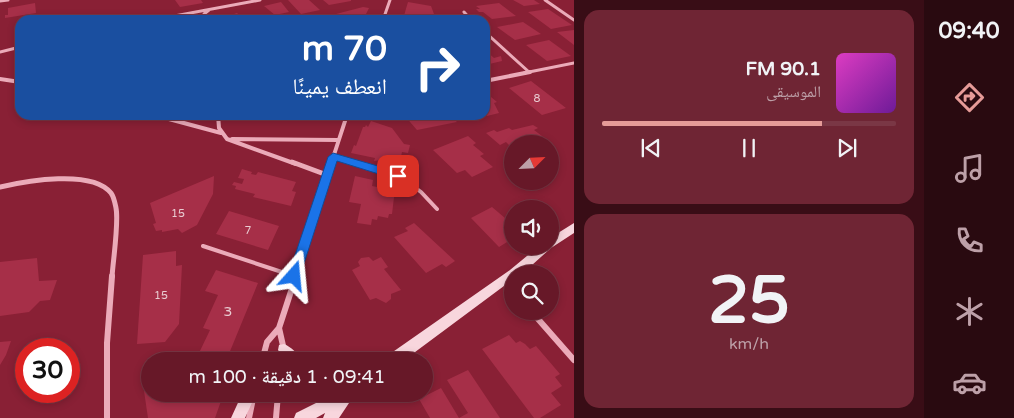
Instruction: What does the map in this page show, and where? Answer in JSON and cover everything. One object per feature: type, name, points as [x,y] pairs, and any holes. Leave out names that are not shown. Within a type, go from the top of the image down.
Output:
[{"type":"street","points":[[0,1],[8,0]]},
{"type":"street","points":[[181,15],[260,0]]},
{"type":"street","points":[[385,15],[390,0]]},
{"type":"street","points":[[545,0],[574,20]]},
{"type":"street","points":[[204,15],[209,10]]},
{"type":"street","points":[[490,37],[529,72]]},
{"type":"street","points":[[0,52],[15,48]]},
{"type":"street","points":[[490,80],[574,63]]},
{"type":"street","points":[[0,79],[15,81]]},
{"type":"street","points":[[173,120],[221,133],[227,138],[327,175]]},
{"type":"street","points":[[219,120],[221,133]]},
{"type":"street","points":[[282,352],[279,328],[345,120]]},
{"type":"street","points":[[227,138],[338,140]]},
{"type":"street","points":[[0,187],[39,180],[72,178],[99,186],[111,193],[117,210],[107,342],[107,418]]},
{"type":"street","points":[[559,238],[574,227]]},
{"type":"street","points":[[524,265],[536,255]]},
{"type":"street","points":[[404,352],[504,280]]},
{"type":"street","points":[[538,320],[574,360]]},
{"type":"street","points":[[264,352],[267,342],[279,328]]},
{"type":"street","points":[[238,418],[245,402]]},
{"type":"street","points":[[249,418],[252,402]]},
{"type":"street","points":[[276,418],[277,402]]},
{"type":"street","points":[[301,418],[332,402]]},
{"type":"street","points":[[330,418],[342,402]]},
{"type":"lane","points":[[333,157],[398,176],[421,192],[437,209]]},
{"type":"lane","points":[[203,246],[294,276]]},
{"type":"building","points":[[175,0],[201,0],[203,3],[180,7]]},
{"type":"building","points":[[288,0],[309,0],[320,10],[301,14]]},
{"type":"building","points":[[323,0],[351,0],[351,1],[329,5]]},
{"type":"building","points":[[513,0],[534,0],[540,4],[524,6]]},
{"type":"building","points":[[281,2],[289,12],[275,15],[264,6]]},
{"type":"building","points":[[408,2],[431,6],[434,14],[429,14],[434,15],[404,15]]},
{"type":"building","points":[[35,3],[36,13],[5,18],[5,15],[8,15],[8,8]]},
{"type":"building","points":[[499,3],[516,16],[492,19],[490,15],[479,12],[476,9],[480,9],[476,6]]},
{"type":"building","points":[[363,7],[369,8],[366,15],[336,14]]},
{"type":"building","points":[[548,9],[572,25],[551,29],[528,12]]},
{"type":"building","points":[[523,22],[541,34],[515,40],[497,27]]},
{"type":"building","points":[[574,30],[574,45],[557,32]]},
{"type":"building","points":[[549,40],[571,56],[547,61],[526,45]]},
{"type":"building","points":[[490,54],[494,58],[501,56],[502,61],[490,64]]},
{"type":"building","points":[[531,81],[566,108],[542,115],[509,88]]},
{"type":"building","points":[[490,97],[497,102],[494,103],[499,113],[490,115]]},
{"type":"building","points":[[408,120],[455,120],[457,122],[417,130]]},
{"type":"building","points":[[371,121],[392,128],[404,144],[410,145],[408,153],[402,152],[399,166],[381,160],[374,161],[375,158],[351,153],[354,145],[356,146],[363,127],[366,125],[368,127]]},
{"type":"building","points":[[533,125],[538,128],[534,130],[541,135],[504,135],[504,143],[500,145],[486,133],[509,128],[512,130]]},
{"type":"building","points":[[468,136],[476,143],[473,145],[484,154],[480,156],[493,167],[472,177],[465,170],[457,173],[433,150]]},
{"type":"building","points":[[242,169],[252,172],[251,174],[256,175],[258,172],[296,182],[292,191],[296,192],[291,206],[253,197],[255,194],[235,189],[236,186],[232,185],[234,182],[242,184],[244,179],[238,178]]},
{"type":"building","points":[[214,176],[213,194],[197,225],[182,233],[178,229],[162,232],[162,230],[156,231],[153,224],[156,223],[150,203]]},
{"type":"building","points":[[355,176],[373,180],[372,186],[377,187],[378,182],[392,185],[391,188],[395,189],[392,214],[389,214],[388,218],[378,216],[377,220],[372,219],[371,225],[357,223],[361,204],[349,202]]},
{"type":"building","points":[[492,207],[504,217],[504,244],[499,247],[471,218]]},
{"type":"building","points":[[229,211],[279,226],[268,250],[216,234]]},
{"type":"building","points":[[414,223],[455,261],[446,267],[442,264],[426,273],[394,237],[408,231],[405,228]]},
{"type":"building","points":[[176,251],[176,266],[182,265],[179,324],[165,342],[137,344],[143,255]]},
{"type":"building","points":[[369,257],[373,261],[381,257],[388,267],[384,269],[401,290],[391,294],[391,299],[386,303],[376,298],[370,300],[352,270],[360,266],[358,262],[361,258]]},
{"type":"building","points":[[37,258],[39,281],[57,280],[50,300],[40,301],[29,312],[0,316],[0,262]]},
{"type":"building","points":[[216,270],[258,283],[230,352],[199,352],[210,330],[203,328],[218,295],[205,291]]},
{"type":"building","points":[[509,335],[516,343],[520,341],[530,349],[536,346],[560,374],[555,377],[562,386],[551,393],[561,405],[540,418],[534,418],[482,349]]},
{"type":"building","points":[[11,341],[6,355],[0,365],[0,342]]},
{"type":"building","points":[[468,370],[500,418],[459,418],[468,413],[447,380]]},
{"type":"building","points":[[441,388],[459,418],[430,418],[421,402],[433,402],[433,392]]},
{"type":"building","points":[[146,402],[221,402],[215,418],[148,418]]},
{"type":"route","points":[[294,276],[333,157],[398,176]]}]
